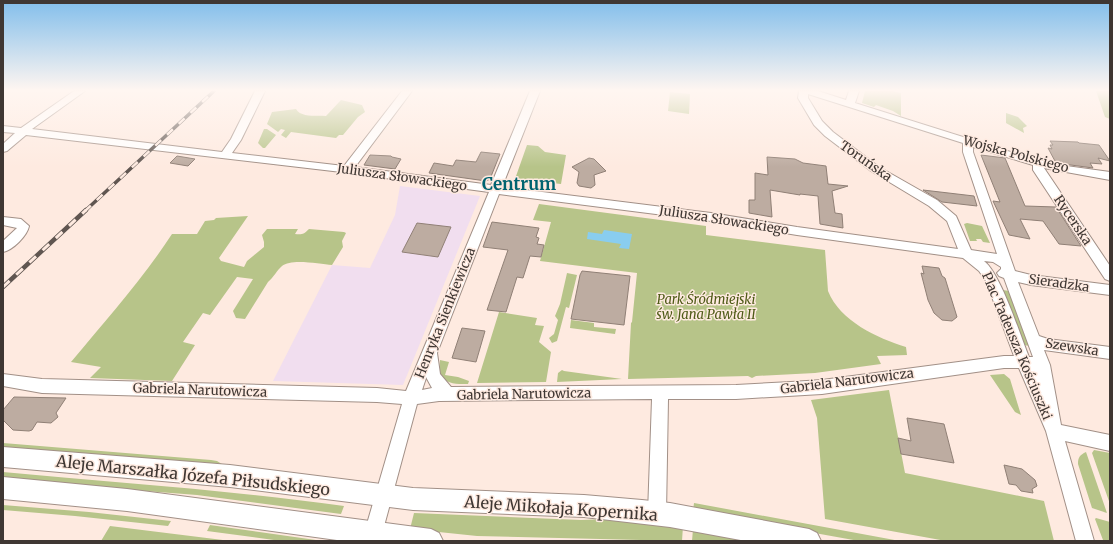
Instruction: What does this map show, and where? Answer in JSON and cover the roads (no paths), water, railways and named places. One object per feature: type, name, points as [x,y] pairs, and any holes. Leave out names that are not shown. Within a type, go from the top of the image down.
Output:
[{"type":"main road","name":"Aleje Marszałka Józefa Piłsudskiego","points":[[3,457],[160,469],[384,495]]},
{"type":"main road","points":[[3,488],[59,492],[127,500],[372,537],[432,541]]},
{"type":"main road","name":"Aleje Mikołaja Kopernika","points":[[384,495],[428,500],[584,506],[657,514],[809,541]]},
{"type":"street","points":[[3,149],[45,116]]},
{"type":"street","points":[[230,156],[240,151],[254,116]]},
{"type":"street","points":[[347,170],[388,116]]},
{"type":"street","name":"Henryka Sienkiewicza","points":[[372,537],[418,378],[431,350],[525,116]]},
{"type":"street","name":"Toruńska","points":[[813,116],[829,134],[875,169],[933,203],[948,215],[955,224],[967,255]]},
{"type":"street","name":"Wojska Polskiego","points":[[888,116],[1038,163],[1110,176]]},
{"type":"street","name":"Juliusza Słowackiego","points":[[3,129],[347,170],[711,217],[805,233],[967,255]]},
{"type":"street","name":"Plac Tadeusza Kościuszki","points":[[968,142],[968,152],[1000,243],[1007,269],[1043,365],[1054,431]]},
{"type":"street","name":"Rycerska","points":[[1038,163],[1039,170],[1110,276]]},
{"type":"street","points":[[3,222],[17,222],[22,224],[23,228],[22,231],[3,248]]},
{"type":"street","name":"Plac Tadeusza Kościuszki","points":[[967,255],[997,259],[1007,269]]},
{"type":"street","name":"Plac Tadeusza Kościuszki","points":[[967,255],[981,265],[992,280],[1024,363],[1054,431]]},
{"type":"street","name":"Plac Tadeusza Kościuszki","points":[[981,265],[1007,269]]},
{"type":"street","name":"Sieradzka","points":[[1007,269],[1031,280],[1110,290]]},
{"type":"street","name":"Szewska","points":[[1034,340],[1047,345],[1110,353]]},
{"type":"street","points":[[431,350],[431,376],[435,383],[448,394]]},
{"type":"street","name":"Gabriela Narutowicza","points":[[3,380],[42,386],[370,395],[411,398],[448,394],[791,389],[822,387],[1004,362],[1043,365]]},
{"type":"street","points":[[657,514],[660,392]]},
{"type":"street","points":[[1085,541],[1054,431],[1110,443]]},
{"type":"water","points":[[604,230],[632,234],[629,249],[619,248],[621,244],[587,239],[588,232],[602,234]]},
{"type":"railway","points":[[85,211],[187,116]]},
{"type":"railway","points":[[3,287],[86,210]]},
{"type":"district","name":"Centrum","points":[[519,184]]},
{"type":"park label","name":"Park Śródmiejski św. Jana Pawła II","points":[[706,306]]}]
